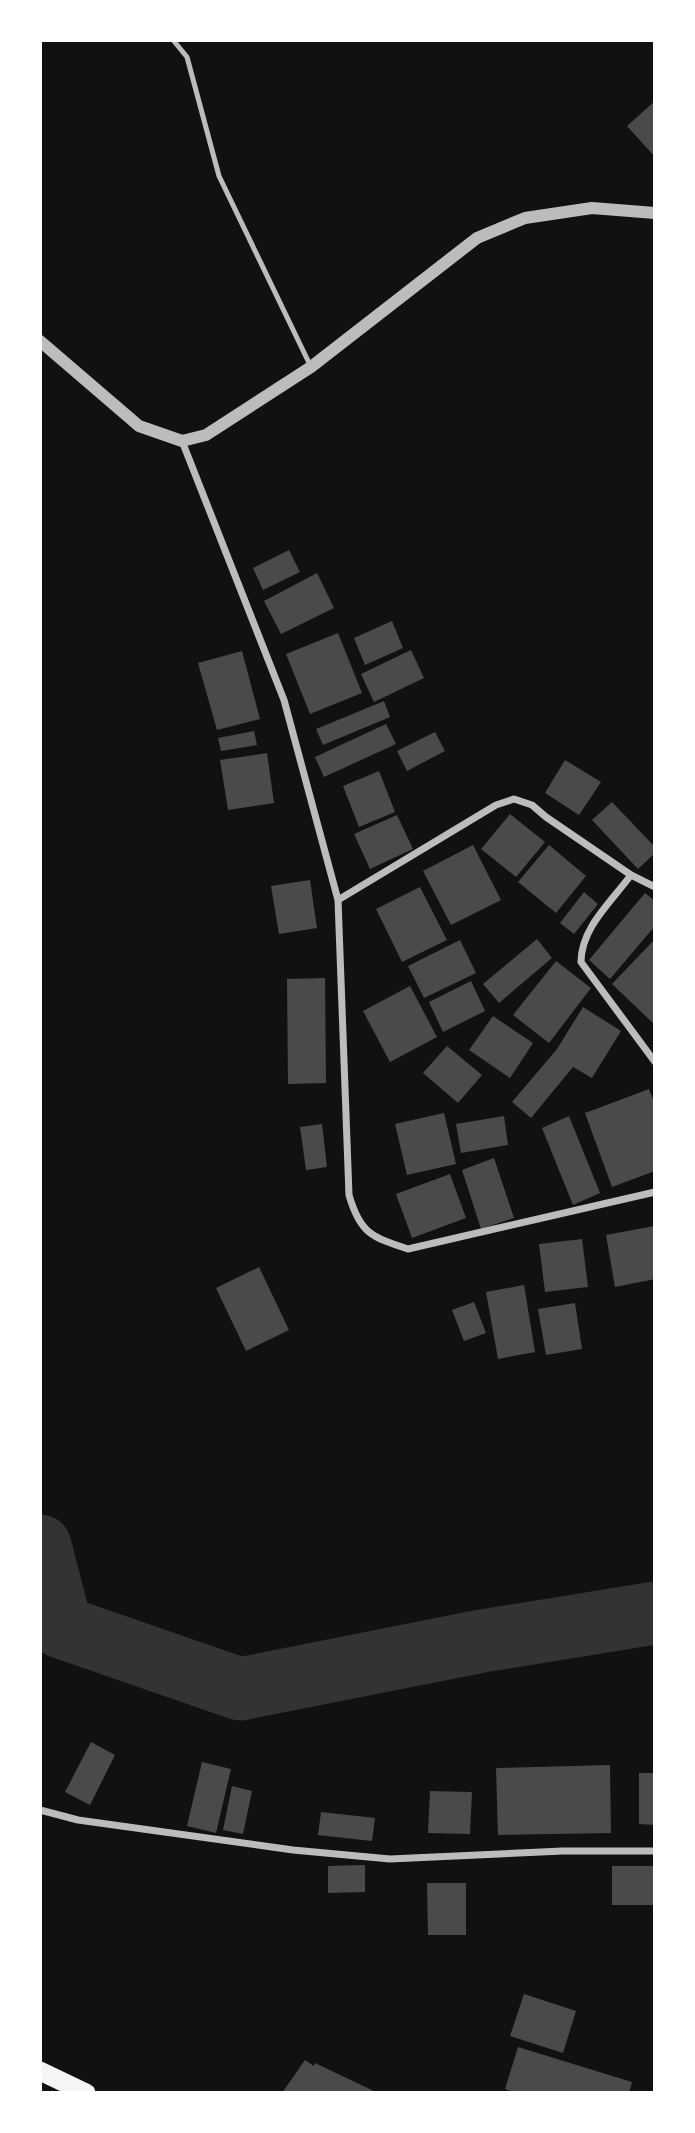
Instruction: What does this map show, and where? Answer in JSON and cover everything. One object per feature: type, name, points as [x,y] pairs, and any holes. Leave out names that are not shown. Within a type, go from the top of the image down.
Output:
[{"type":"highway","points":[[40,2071],[86,2093]]},
{"type":"street","points":[[40,341],[139,426],[182,441],[206,435],[311,368],[477,239],[525,218],[592,208],[655,213]]},
{"type":"street","points":[[182,441],[284,700],[338,900],[349,1195],[356,1219],[378,1239],[408,1249],[655,1192]]},
{"type":"street","points":[[338,900],[496,805],[514,799],[533,805],[631,876],[655,887]]},
{"type":"street","points":[[631,876],[586,933],[581,947],[581,962],[655,1062]]},
{"type":"street","points":[[40,1810],[78,1820],[252,1845],[390,1859],[564,1851],[655,1852]]},
{"type":"lane","points":[[173,40],[187,57],[219,176],[311,368]]},
{"type":"building","points":[[655,101],[655,157],[627,126]]},
{"type":"building","points":[[289,550],[300,572],[263,590],[253,568]]},
{"type":"building","points":[[317,573],[334,608],[281,634],[264,601]]},
{"type":"building","points":[[392,621],[403,648],[365,665],[354,638]]},
{"type":"building","points":[[338,633],[362,693],[310,714],[286,654]]},
{"type":"building","points":[[411,650],[424,678],[374,702],[361,674]]},
{"type":"building","points":[[242,651],[260,719],[217,730],[198,663]]},
{"type":"building","points":[[384,701],[390,717],[323,745],[316,729]]},
{"type":"building","points":[[386,724],[396,744],[324,777],[315,757]]},
{"type":"building","points":[[254,731],[257,745],[221,751],[218,738]]},
{"type":"building","points":[[435,732],[445,751],[407,771],[397,751]]},
{"type":"building","points":[[267,753],[274,803],[228,810],[220,760]]},
{"type":"building","points":[[565,760],[601,782],[579,815],[545,793]]},
{"type":"building","points":[[379,771],[395,812],[359,827],[343,786]]},
{"type":"building","points":[[612,802],[655,847],[655,853],[638,869],[592,820]]},
{"type":"building","points":[[510,814],[545,842],[516,877],[481,849]]},
{"type":"building","points":[[397,815],[413,849],[370,869],[354,834]]},
{"type":"building","points":[[473,845],[501,900],[451,925],[423,871]]},
{"type":"building","points":[[549,845],[586,876],[556,913],[518,882]]},
{"type":"building","points":[[310,880],[317,928],[279,934],[271,886]]},
{"type":"building","points":[[420,887],[447,940],[402,962],[376,909]]},
{"type":"building","points":[[584,892],[598,904],[574,934],[560,923]]},
{"type":"building","points":[[645,893],[655,901],[655,926],[610,979],[589,960]]},
{"type":"building","points":[[537,939],[552,958],[499,1003],[483,984]]},
{"type":"building","points":[[655,939],[655,1025],[612,984]]},
{"type":"building","points":[[460,940],[476,973],[424,998],[408,966]]},
{"type":"building","points":[[556,961],[591,988],[549,1043],[513,1015]]},
{"type":"building","points":[[325,978],[326,1083],[288,1084],[287,979]]},
{"type":"building","points":[[471,981],[485,1011],[443,1032],[429,1002]]},
{"type":"building","points":[[410,986],[437,1037],[390,1062],[363,1011]]},
{"type":"building","points":[[583,1007],[621,1031],[592,1078],[573,1067],[531,1118],[512,1102],[557,1049]]},
{"type":"building","points":[[493,1016],[533,1043],[510,1078],[469,1050]]},
{"type":"building","points":[[447,1046],[482,1075],[458,1103],[423,1073]]},
{"type":"building","points":[[649,1089],[655,1104],[655,1171],[612,1187],[585,1113]]},
{"type":"building","points":[[444,1113],[456,1164],[407,1175],[395,1124]]},
{"type":"building","points":[[504,1116],[508,1145],[461,1153],[456,1124]]},
{"type":"building","points":[[569,1116],[600,1193],[573,1205],[542,1128]]},
{"type":"building","points":[[322,1124],[327,1167],[306,1170],[300,1127]]},
{"type":"building","points":[[494,1158],[514,1218],[481,1229],[462,1170]]},
{"type":"building","points":[[450,1174],[466,1218],[412,1238],[396,1194]]},
{"type":"building","points":[[654,1226],[655,1279],[615,1287],[606,1235]]},
{"type":"building","points":[[582,1239],[588,1287],[545,1292],[539,1244]]},
{"type":"building","points":[[259,1267],[289,1330],[246,1351],[216,1288]]},
{"type":"building","points":[[524,1285],[535,1352],[498,1359],[486,1292]]},
{"type":"building","points":[[474,1302],[486,1333],[464,1341],[452,1310]]},
{"type":"building","points":[[575,1303],[582,1349],[546,1355],[538,1309]]},
{"type":"building","points":[[91,1742],[115,1755],[90,1805],[65,1792]]},
{"type":"building","points":[[202,1762],[231,1769],[216,1833],[187,1826]]},
{"type":"building","points":[[610,1765],[611,1833],[498,1835],[496,1768]]},
{"type":"building","points":[[639,1773],[655,1773],[655,1825],[639,1824]]},
{"type":"building","points":[[232,1786],[252,1791],[243,1834],[223,1830]]},
{"type":"building","points":[[430,1791],[472,1792],[470,1834],[428,1833]]},
{"type":"building","points":[[321,1812],[375,1818],[372,1841],[318,1835]]},
{"type":"building","points":[[365,1865],[365,1892],[328,1893],[328,1866]]},
{"type":"building","points":[[612,1866],[655,1866],[655,1905],[612,1905]]},
{"type":"building","points":[[427,1883],[466,1883],[466,1935],[428,1935]]},
{"type":"building","points":[[524,1994],[576,2011],[563,2053],[510,2036]]},
{"type":"building","points":[[518,2047],[632,2082],[629,2093],[515,2093],[505,2089]]},
{"type":"building","points":[[305,2060],[314,2066],[315,2063],[378,2093],[282,2093]]},
{"type":"waterway","points":[[40,1546],[61,1627],[240,1689],[482,1641],[655,1613]]}]
